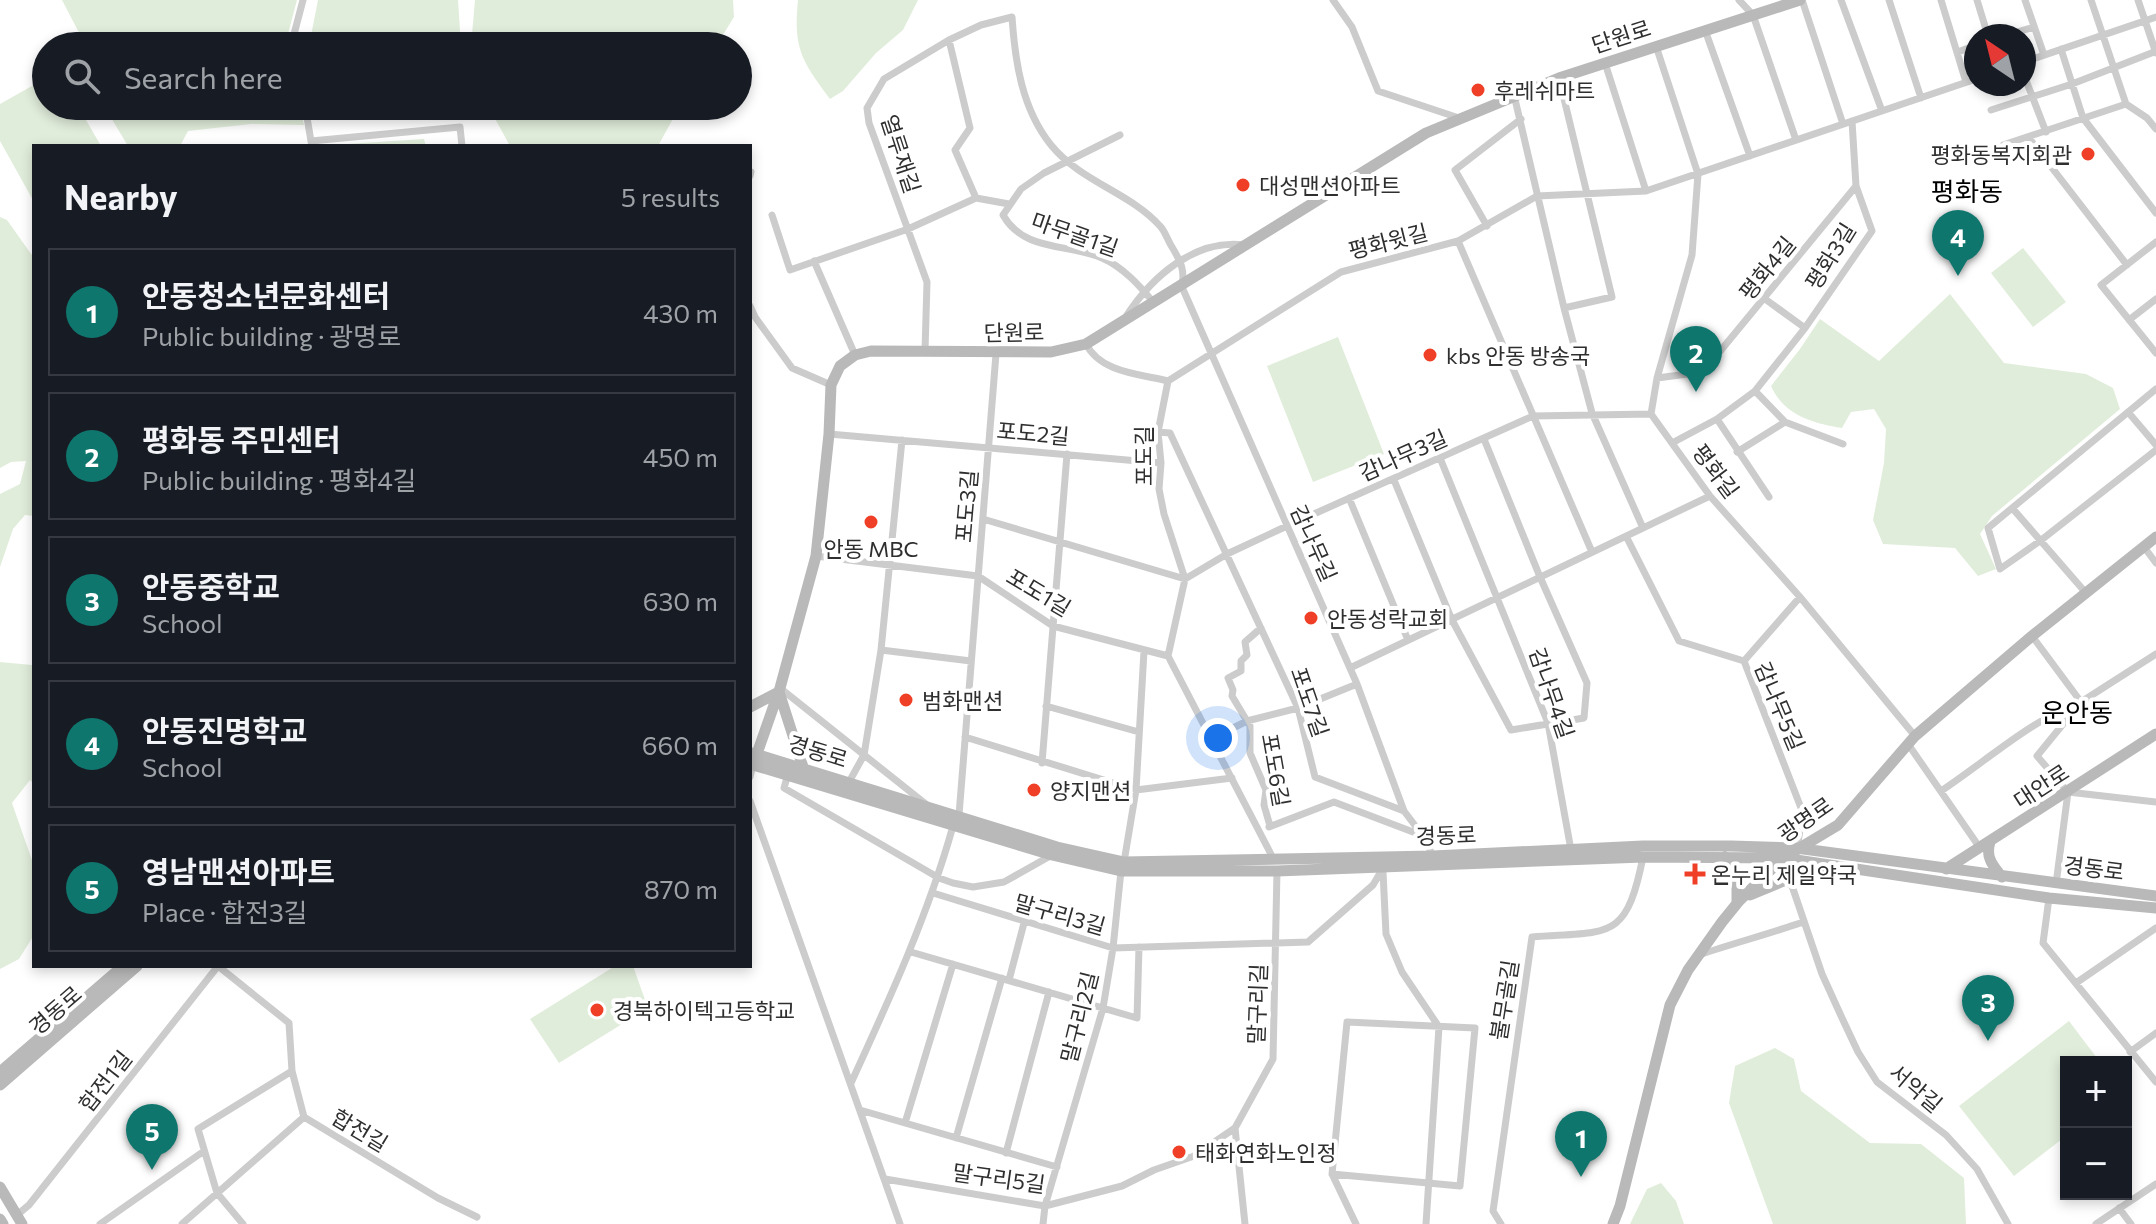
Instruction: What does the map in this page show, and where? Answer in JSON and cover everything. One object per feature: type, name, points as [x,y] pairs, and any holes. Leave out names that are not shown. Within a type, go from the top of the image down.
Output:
[{"type":"street","points":[[295,32],[303,0]]},
{"type":"street","points":[[1333,0],[1352,27],[1378,91],[1459,118]]},
{"type":"street","points":[[1739,0],[1753,15],[1796,140]]},
{"type":"street","points":[[1801,0],[1843,124]]},
{"type":"street","name":"단원로","points":[[855,355],[871,351],[1051,352],[1086,344],[1426,133],[1559,78],[1801,0]]},
{"type":"street","points":[[1841,0],[1882,111]]},
{"type":"street","points":[[1889,0],[1921,98]]},
{"type":"street","points":[[1941,0],[1964,74]]},
{"type":"street","points":[[1977,0],[1984,24]]},
{"type":"street","points":[[2025,0],[2033,24]]},
{"type":"street","points":[[2091,0],[2126,104],[2147,118],[2156,129]]},
{"type":"street","points":[[1991,110],[2155,53],[2138,0]]},
{"type":"street","name":"열루재길","points":[[925,351],[927,282],[869,123],[867,108],[884,79],[949,40],[981,25],[1012,17],[1015,60],[1026,97],[1041,131],[1068,162]]},
{"type":"street","points":[[2036,58],[2156,17]]},
{"type":"street","points":[[1705,30],[1750,156]]},
{"type":"street","points":[[2036,33],[2044,55]]},
{"type":"street","points":[[772,215],[790,270],[908,229],[976,198],[955,150],[970,128],[949,40]]},
{"type":"street","points":[[1651,414],[1657,378],[1692,255],[1698,174],[1656,46]]},
{"type":"street","points":[[2061,49],[2083,118],[2156,213]]},
{"type":"street","points":[[1958,52],[1964,50]]},
{"type":"street","points":[[1605,63],[1646,191]]},
{"type":"street","points":[[1559,78],[1612,297],[1564,308]]},
{"type":"street","name":"평화윗길","points":[[1210,352],[1341,272],[1458,241],[1537,196],[1646,191],[1964,83]]},
{"type":"street","points":[[1514,95],[1592,413],[1643,528]]},
{"type":"street","points":[[2032,97],[2046,132]]},
{"type":"street","points":[[2003,145],[2126,104]]},
{"type":"street","points":[[2147,118],[2156,112]]},
{"type":"street","points":[[1487,226],[1455,170],[1521,119]]},
{"type":"street","points":[[307,120],[311,144],[460,127],[462,144]]},
{"type":"street","name":"평화3길","points":[[1672,443],[1717,419],[1755,391],[1805,328],[1872,231],[1856,186],[1852,121]]},
{"type":"street","points":[[1009,204],[1032,181],[1120,135]]},
{"type":"street","points":[[2029,138],[2127,265]]},
{"type":"street","points":[[1068,162],[1160,226],[1180,261]]},
{"type":"street","name":"평화4길","points":[[1657,378],[1703,372],[1856,186]]},
{"type":"street","points":[[2148,203],[2156,196]]},
{"type":"street","name":"마무골1길","points":[[976,198],[1009,204],[1003,215],[1020,236],[1039,244],[1051,243],[1103,258],[1121,269],[1154,303]]},
{"type":"street","points":[[1458,241],[1592,552]]},
{"type":"street","points":[[2154,348],[2101,285],[2156,242]]},
{"type":"street","points":[[1123,323],[1143,290],[1180,261],[1219,245],[1246,245]]},
{"type":"street","points":[[752,759],[780,690],[816,556],[831,385],[840,366],[855,355],[814,261]]},
{"type":"street","name":"감나무길","points":[[1180,261],[1185,271],[1182,287],[1357,684],[1404,811],[1423,836],[1433,856]]},
{"type":"street","points":[[1765,299],[1805,328]]},
{"type":"street","points":[[2129,320],[2156,299]]},
{"type":"street","points":[[752,310],[792,368],[831,385]]},
{"type":"street","points":[[1086,344],[1099,362],[1168,381],[1210,352]]},
{"type":"street","name":"포도3길","points":[[851,1083],[911,952],[939,878],[956,820],[996,354]]},
{"type":"street","name":"포도길","points":[[1168,381],[1158,432],[1161,463],[1159,489],[1185,579]]},
{"type":"street","points":[[2128,412],[2156,447],[2040,541],[2000,569],[1988,528],[2013,509],[2128,412],[2156,389]]},
{"type":"street","points":[[1755,391],[1785,422],[1843,444]]},
{"type":"street","name":"감나무3길","points":[[1287,526],[1533,416],[1651,414]]},
{"type":"street","name":"평화길","points":[[1651,414],[1710,496],[1800,597],[1912,740],[1941,791],[1985,845]]},
{"type":"street","points":[[1717,419],[1769,497]]},
{"type":"street","points":[[1737,452],[1785,422]]},
{"type":"street","name":"포도7길","points":[[1158,432],[1170,433],[1298,708],[1315,777],[1404,811]]},
{"type":"street","name":"포도2길","points":[[829,434],[1161,463]]},
{"type":"street","points":[[1394,480],[1452,620],[1511,730],[1584,718],[1587,683],[1484,439]]},
{"type":"street","points":[[849,782],[864,755],[881,650],[902,440]]},
{"type":"street","points":[[1042,763],[1067,454]]},
{"type":"street","name":"감나무4길","points":[[1440,458],[1548,723],[1571,850]]},
{"type":"street","points":[[1350,668],[1710,496]]},
{"type":"street","points":[[1349,498],[1408,640]]},
{"type":"street","points":[[2013,509],[2086,593]]},
{"type":"street","points":[[983,519],[1185,579]]},
{"type":"street","points":[[1276,866],[1168,656],[1185,579],[1227,554],[1287,526]]},
{"type":"street","name":"감나무5길","points":[[1626,536],[1679,641],[1744,661],[1803,813],[1796,854]]},
{"type":"street","name":"광명로","points":[[1613,1224],[1670,1005],[1688,970],[1738,902],[1783,858],[1796,854],[1838,825],[1912,740],[2032,636],[2156,537]]},
{"type":"street","points":[[2144,547],[2156,563]]},
{"type":"street","name":"포도1길","points":[[816,556],[978,576],[1053,626],[1168,656]]},
{"type":"street","points":[[1744,661],[1800,597]]},
{"type":"street","name":"포도6길","points":[[1261,628],[1245,642],[1247,655],[1241,661],[1241,671],[1228,678],[1232,696],[1250,726],[1250,753],[1266,790],[1264,805],[1270,826],[1334,802],[1423,836]]},
{"type":"street","points":[[2032,636],[2081,702]]},
{"type":"street","points":[[881,650],[971,661]]},
{"type":"street","name":"말구리2길","points":[[1043,1224],[1045,1206],[1103,1008],[1136,790],[1144,651]]},
{"type":"street","points":[[1941,791],[1981,766],[2055,711],[2081,702],[2156,654]]},
{"type":"street","points":[[1211,739],[1247,721],[1298,708],[1357,684]]},
{"type":"street","points":[[752,706],[780,690]]},
{"type":"street","points":[[780,690],[929,806]]},
{"type":"street","points":[[780,690],[803,767]]},
{"type":"street","points":[[2081,702],[2037,756],[2068,792],[2156,802]]},
{"type":"street","points":[[1046,706],[1139,732]]},
{"type":"street","name":"대안로","points":[[1946,869],[2156,734]]},
{"type":"street","points":[[965,737],[1136,790],[1232,778]]},
{"type":"street","name":"경동로","points":[[752,759],[803,767],[929,806],[956,820],[1052,855],[1122,867],[1643,857],[1783,858]]},
{"type":"street","name":"경동로","points":[[752,759],[788,774],[1122,867]]},
{"type":"street","points":[[788,774],[784,788],[939,878],[973,887],[1004,882],[1052,855]]},
{"type":"street","points":[[2056,884],[2068,792]]},
{"type":"street","points":[[752,807],[900,1224]]},
{"type":"street","points":[[1260,833],[1270,826]]},
{"type":"street","points":[[1985,845],[1990,860],[2002,877]]},
{"type":"street","name":"경동로","points":[[1383,862],[1433,856],[1643,846],[1796,854],[1946,869],[2156,896]]},
{"type":"street","name":"경동로","points":[[1796,854],[1842,865],[2049,898],[2156,908]]},
{"type":"street","name":"서악길","points":[[1796,854],[1791,883],[1803,922],[1822,974],[1858,1052],[1877,1082],[1946,1135],[1977,1169],[2008,1224]]},
{"type":"street","name":"불무골길","points":[[1501,1224],[1493,1211],[1532,937],[1610,929],[1631,906],[1643,857]]},
{"type":"street","points":[[1725,857],[1737,872],[1738,902],[1786,880],[1791,883],[1805,875],[1842,865]]},
{"type":"street","points":[[1383,862],[1386,934],[1402,972],[1439,1027],[1426,1224]]},
{"type":"street","name":"말구리3길","points":[[933,893],[1113,948],[1308,942],[1373,885],[1383,862]]},
{"type":"street","name":"말구리길","points":[[1235,1128],[1273,1059],[1276,866]]},
{"type":"street","points":[[2049,898],[2043,943],[2156,1082]]},
{"type":"street","points":[[1698,955],[1803,922]]},
{"type":"street","points":[[956,1138],[1024,923]]},
{"type":"street","points":[[2076,983],[2156,928]]},
{"type":"street","points":[[911,952],[1137,1018],[1139,947]]},
{"type":"street","points":[[905,1123],[953,964]]},
{"type":"street","name":"경동로","points":[[0,1072],[121,968]]},
{"type":"street","name":"경동로","points":[[0,1085],[135,968]]},
{"type":"street","name":"합전1길","points":[[20,1220],[216,968]]},
{"type":"street","name":"합전길","points":[[220,968],[289,1023],[292,1071],[304,1117],[438,1198],[477,1217]]},
{"type":"street","points":[[1006,1153],[1049,992]]},
{"type":"street","points":[[1332,1174],[1460,1186],[1475,1028],[1347,1022],[1332,1174],[1356,1224]]},
{"type":"street","points":[[2130,1052],[2156,1033]]},
{"type":"street","points":[[243,1224],[217,1193],[198,1129],[292,1071]]},
{"type":"street","points":[[860,1110],[1057,1167]]},
{"type":"street","points":[[182,1224],[304,1117]]},
{"type":"street","points":[[1235,1128],[1245,1224]]},
{"type":"street","name":"말구리5길","points":[[885,1179],[1045,1206],[1122,1186],[1154,1170],[1194,1156],[1235,1128]]},
{"type":"street","points":[[100,1224],[113,1221],[204,1151]]},
{"type":"street","points":[[2096,1224],[2156,1184]]},
{"type":"street","points":[[0,1187],[20,1220]]},
{"type":"street","points":[[2119,1208],[2131,1224]]},
{"type":"street","points":[[0,1219],[3,1224]]},
{"type":"green space","points":[[62,0],[297,0],[289,32],[79,32]]},
{"type":"green space","points":[[318,0],[458,0],[460,32],[312,32]]},
{"type":"green space","points":[[475,0],[733,0],[734,17],[725,32],[472,32]]},
{"type":"green space","points":[[798,0],[918,0],[903,30],[876,53],[843,91],[830,99],[802,54],[797,31]]},
{"type":"green space","points":[[32,86],[32,120],[86,120],[100,144],[32,144],[32,198],[0,141],[0,104]]},
{"type":"green space","points":[[112,120],[303,120],[304,125],[251,124],[188,131],[181,144],[127,144]]},
{"type":"green space","points":[[496,120],[672,120],[659,144],[509,144]]},
{"type":"green space","points":[[424,139],[425,144],[346,144]]},
{"type":"green space","points":[[0,217],[7,220],[32,255],[32,516],[25,515],[13,529],[0,567],[0,494],[20,484],[26,461],[11,462],[0,468]]},
{"type":"green space","points":[[2023,248],[2066,302],[2033,327],[1991,273]]},
{"type":"green space","points":[[1950,294],[2004,363],[2086,374],[2113,388],[2120,409],[1992,516],[1980,534],[1996,569],[1978,576],[1955,548],[1883,544],[1873,520],[1884,463],[1886,429],[1874,409],[1851,412],[1842,428],[1831,426],[1791,411],[1771,386],[1820,319],[1879,361]]},
{"type":"green space","points":[[1338,337],[1384,454],[1313,482],[1267,366]]},
{"type":"green space","points":[[0,662],[32,665],[32,782],[30,780],[12,803],[32,860],[32,938],[19,959],[0,969]]},
{"type":"green space","points":[[612,968],[634,968],[648,1008],[559,1063],[530,1019]]},
{"type":"green space","points":[[2069,1021],[2095,1056],[2060,1056],[2060,1141],[2014,1176],[1959,1106]]},
{"type":"green space","points":[[1775,1048],[1794,1059],[1801,1091],[1870,1143],[1921,1144],[1964,1178],[1966,1224],[1773,1224],[1729,1103],[1735,1066]]},
{"type":"green space","points":[[1661,1183],[1676,1201],[1684,1224],[1630,1224],[1647,1189]]},
{"type":"place","name":"후레쉬마트","points":[[1478,90]]},
{"type":"place","name":"평화동복지회관","points":[[2088,154]]},
{"type":"place","name":"대성맨션아파트","points":[[1243,185]]},
{"type":"place","name":"안동진명학교","points":[[1958,276]]},
{"type":"place","name":"kbs 안동 방송국","points":[[1430,355]]},
{"type":"place","name":"평화동 주민센터","points":[[1696,392]]},
{"type":"place","name":"안동 MBC","points":[[871,522]]},
{"type":"place","name":"안동성락교회","points":[[1311,618]]},
{"type":"place","name":"범화맨션","points":[[906,700]]},
{"type":"place","name":"양지맨션","points":[[1034,790]]},
{"type":"place","name":"온누리 제일약국","points":[[1695,874]]},
{"type":"place","name":"경북하이텍고등학교","points":[[597,1010]]},
{"type":"place","name":"안동중학교","points":[[1988,1041]]},
{"type":"place","name":"태화연화노인정","points":[[1179,1152]]},
{"type":"place","name":"영남맨션아파트","points":[[152,1170]]},
{"type":"place","name":"안동청소년문화센터","points":[[1581,1177]]},
{"type":"district","name":"평화동","points":[[1967,190]]},
{"type":"district","name":"운안동","points":[[2077,711]]}]
